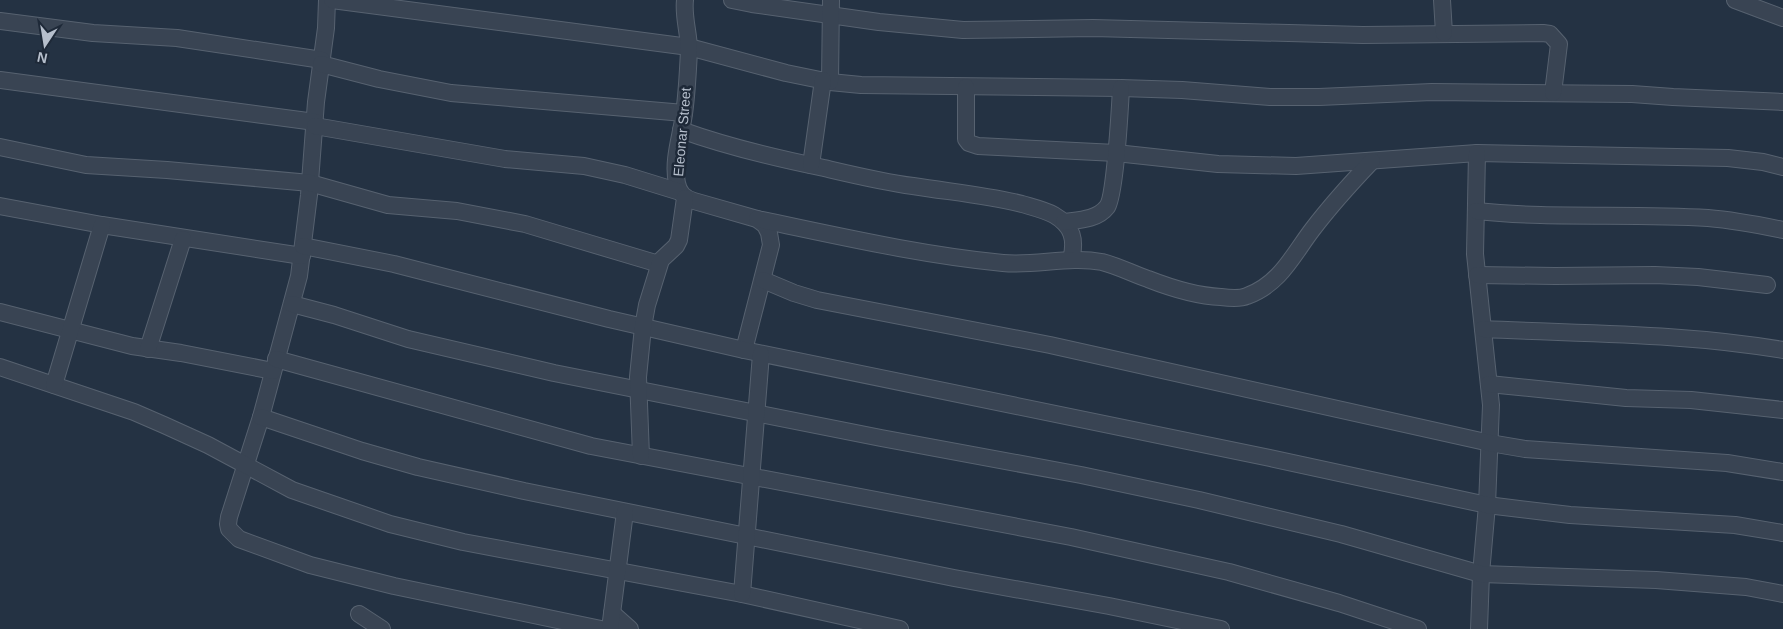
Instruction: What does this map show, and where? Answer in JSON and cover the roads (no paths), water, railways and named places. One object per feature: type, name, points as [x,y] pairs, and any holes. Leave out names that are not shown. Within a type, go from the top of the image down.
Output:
[{"type":"street","points":[[327,0],[326,28],[310,183],[302,251],[292,304],[261,417],[228,524],[233,534],[239,538],[335,573],[600,629]]},
{"type":"street","points":[[332,0],[689,47],[751,65],[827,81],[890,86],[1121,88],[1182,90],[1270,97],[1319,97],[1432,92],[1632,94],[1783,102]]},
{"type":"street","name":"Eleonar Street","points":[[659,264],[664,255],[671,251],[679,240],[683,195],[676,176],[676,159],[684,113],[689,47],[684,0]]},
{"type":"street","points":[[732,0],[752,4],[831,7],[880,22],[963,30],[1082,28],[1363,35],[1444,33],[1550,34],[1559,44],[1553,93]]},
{"type":"street","points":[[1442,0],[1444,33]]},
{"type":"street","points":[[1735,0],[1783,18]]},
{"type":"street","points":[[811,166],[827,81],[831,7]]},
{"type":"street","points":[[0,21],[93,33],[177,38],[322,62],[395,82],[451,93],[684,113]]},
{"type":"street","points":[[0,80],[315,124],[505,159],[584,166],[625,175],[757,219],[906,249],[997,262],[1027,263],[1071,260],[1102,262],[1190,293],[1211,297],[1245,297],[1260,290],[1274,280],[1289,264],[1311,230],[1372,161]]},
{"type":"street","points":[[966,87],[966,139],[973,145],[1116,154],[1218,164],[1296,166],[1477,153],[1728,158],[1763,162],[1783,167]]},
{"type":"street","points":[[1064,222],[1089,218],[1107,207],[1116,154],[1121,88]]},
{"type":"street","points":[[681,130],[747,151],[811,166],[913,186],[1006,200],[1053,214],[1064,222],[1073,239],[1074,247],[1071,260]]},
{"type":"street","points":[[0,147],[86,165],[167,170],[310,183],[388,205],[457,211],[516,222],[659,264],[643,327],[639,363],[641,456]]},
{"type":"street","points":[[1477,153],[1475,254],[1491,405],[1479,629]]},
{"type":"street","points":[[0,206],[183,239],[302,251],[394,264],[643,327],[761,354],[1261,456],[1487,505],[1570,515],[1735,525],[1783,533]]},
{"type":"street","points":[[1476,211],[1513,215],[1710,218],[1783,230]]},
{"type":"street","points":[[744,350],[771,245],[769,233],[765,225],[757,219]]},
{"type":"street","points":[[54,386],[102,225]]},
{"type":"street","points":[[148,349],[183,239]]},
{"type":"street","points":[[1478,274],[1555,276],[1655,275],[1698,277],[1767,285]]},
{"type":"street","points":[[763,280],[785,290],[817,300],[1124,360],[1490,443],[1525,449],[1727,463],[1783,472]]},
{"type":"street","points":[[292,304],[418,341],[554,373],[881,438],[1081,475],[1199,500],[1340,534],[1481,574],[1656,580],[1746,587],[1783,594]]},
{"type":"street","points":[[0,312],[148,349],[274,365],[562,438],[641,456],[1071,537],[1229,572],[1331,600],[1418,629]]},
{"type":"street","points":[[1484,329],[1585,332],[1696,339],[1783,350]]},
{"type":"street","points":[[742,594],[761,354]]},
{"type":"street","points":[[0,367],[134,412],[208,445],[292,490],[390,524],[463,542],[742,594],[900,629]]},
{"type":"street","points":[[1489,384],[1626,398],[1690,400],[1783,410]]},
{"type":"street","points":[[261,417],[362,451],[418,467],[626,512],[1221,629]]},
{"type":"street","points":[[626,512],[611,621],[630,629]]},
{"type":"street","points":[[359,614],[382,629]]}]
